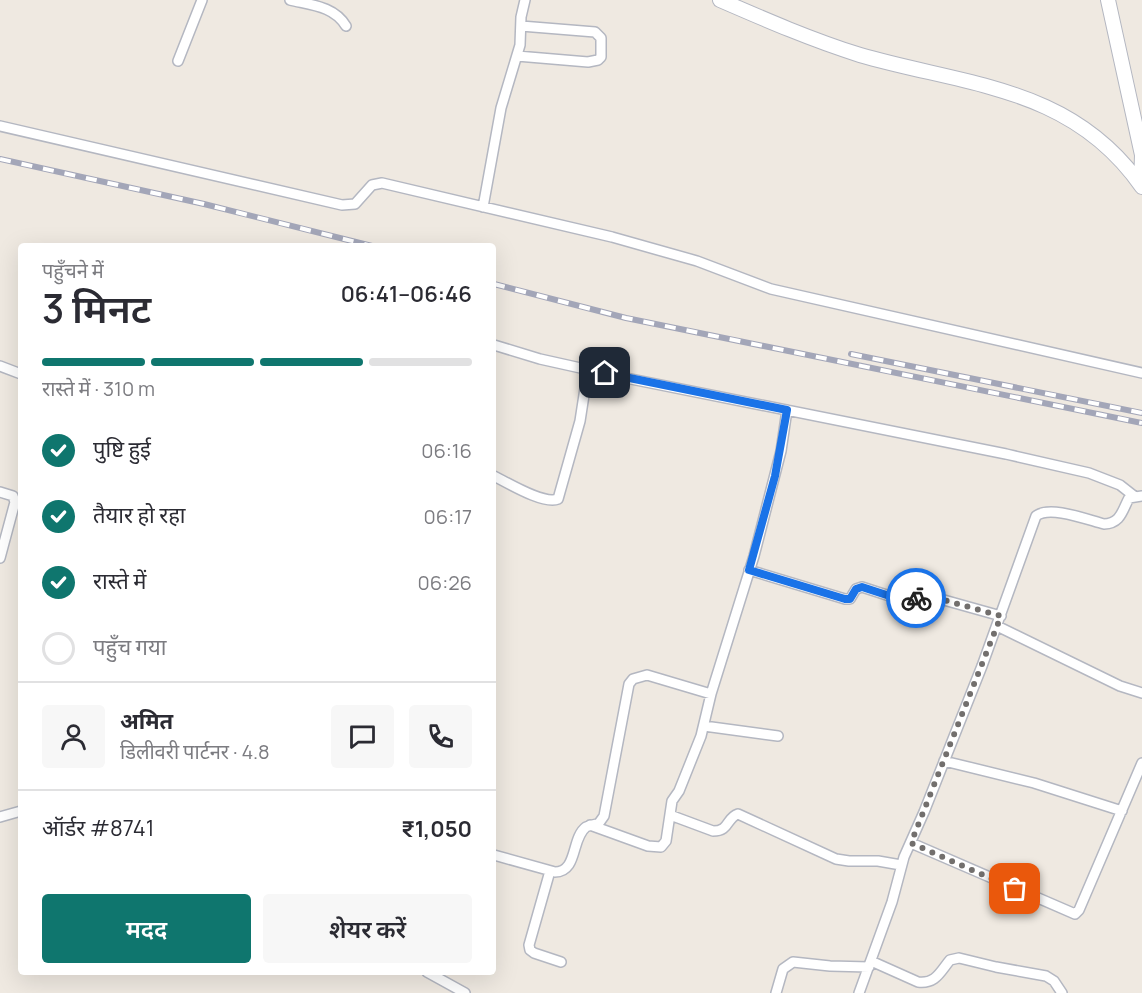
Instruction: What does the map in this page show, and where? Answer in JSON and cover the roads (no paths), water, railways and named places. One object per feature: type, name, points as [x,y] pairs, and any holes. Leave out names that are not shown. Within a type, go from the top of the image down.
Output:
[{"type":"main road","points":[[720,0],[759,17],[860,54],[1009,91],[1035,101],[1074,122],[1094,136],[1119,158],[1142,186]]},
{"type":"main road","points":[[1108,0],[1142,155],[1142,186]]},
{"type":"street","points":[[178,61],[202,0]]},
{"type":"street","points":[[290,0],[330,10],[341,18],[346,26]]},
{"type":"street","points":[[483,207],[501,108],[518,56],[525,0]]},
{"type":"street","points":[[518,56],[588,62],[601,57],[601,38],[594,32],[521,26]]},
{"type":"street","points":[[0,126],[342,205],[355,204],[372,184],[382,183],[612,237],[697,261],[771,289],[1142,373]]},
{"type":"street","points":[[496,346],[540,359],[1089,473],[1120,485],[1138,496]]},
{"type":"street","points":[[0,366],[18,373]]},
{"type":"street","points":[[496,477],[544,499],[554,501],[558,499],[580,422],[588,369]]},
{"type":"street","points":[[590,825],[657,848],[664,845],[666,841],[672,801],[683,782],[704,726],[711,694],[749,570],[779,459],[787,410]]},
{"type":"street","points":[[0,492],[13,496],[15,502],[0,558]]},
{"type":"street","points":[[859,993],[892,903],[901,865],[999,621],[1036,516],[1041,512],[1051,511],[1111,524],[1119,519],[1129,498],[1138,496]]},
{"type":"street","points":[[749,570],[845,599],[850,599],[856,589],[862,587],[905,601],[926,595],[999,621],[1120,686],[1142,693]]},
{"type":"street","points":[[496,856],[550,871],[561,872],[568,867],[580,835],[590,825],[599,823],[604,816],[629,684],[633,679],[647,675],[711,694]]},
{"type":"street","points":[[704,726],[778,736]]},
{"type":"street","points":[[944,760],[1034,783],[1122,811]]},
{"type":"street","points":[[911,843],[1074,914],[1079,910],[1142,763]]},
{"type":"street","points":[[0,817],[18,812]]},
{"type":"street","points":[[670,815],[713,831],[719,831],[738,814],[836,859],[878,861],[901,865]]},
{"type":"street","points":[[550,871],[528,945],[534,953],[561,962]]},
{"type":"street","points":[[776,993],[783,969],[793,962],[830,966],[870,964],[918,982],[925,982],[939,976],[950,960],[959,958],[1046,976],[1054,981],[1062,993]]},
{"type":"street","points":[[432,975],[465,993]]},
{"type":"railway","points":[[0,159],[204,204],[360,243]]},
{"type":"railway","points":[[496,285],[626,318],[1142,423]]},
{"type":"railway","points":[[851,354],[1142,413]]}]
